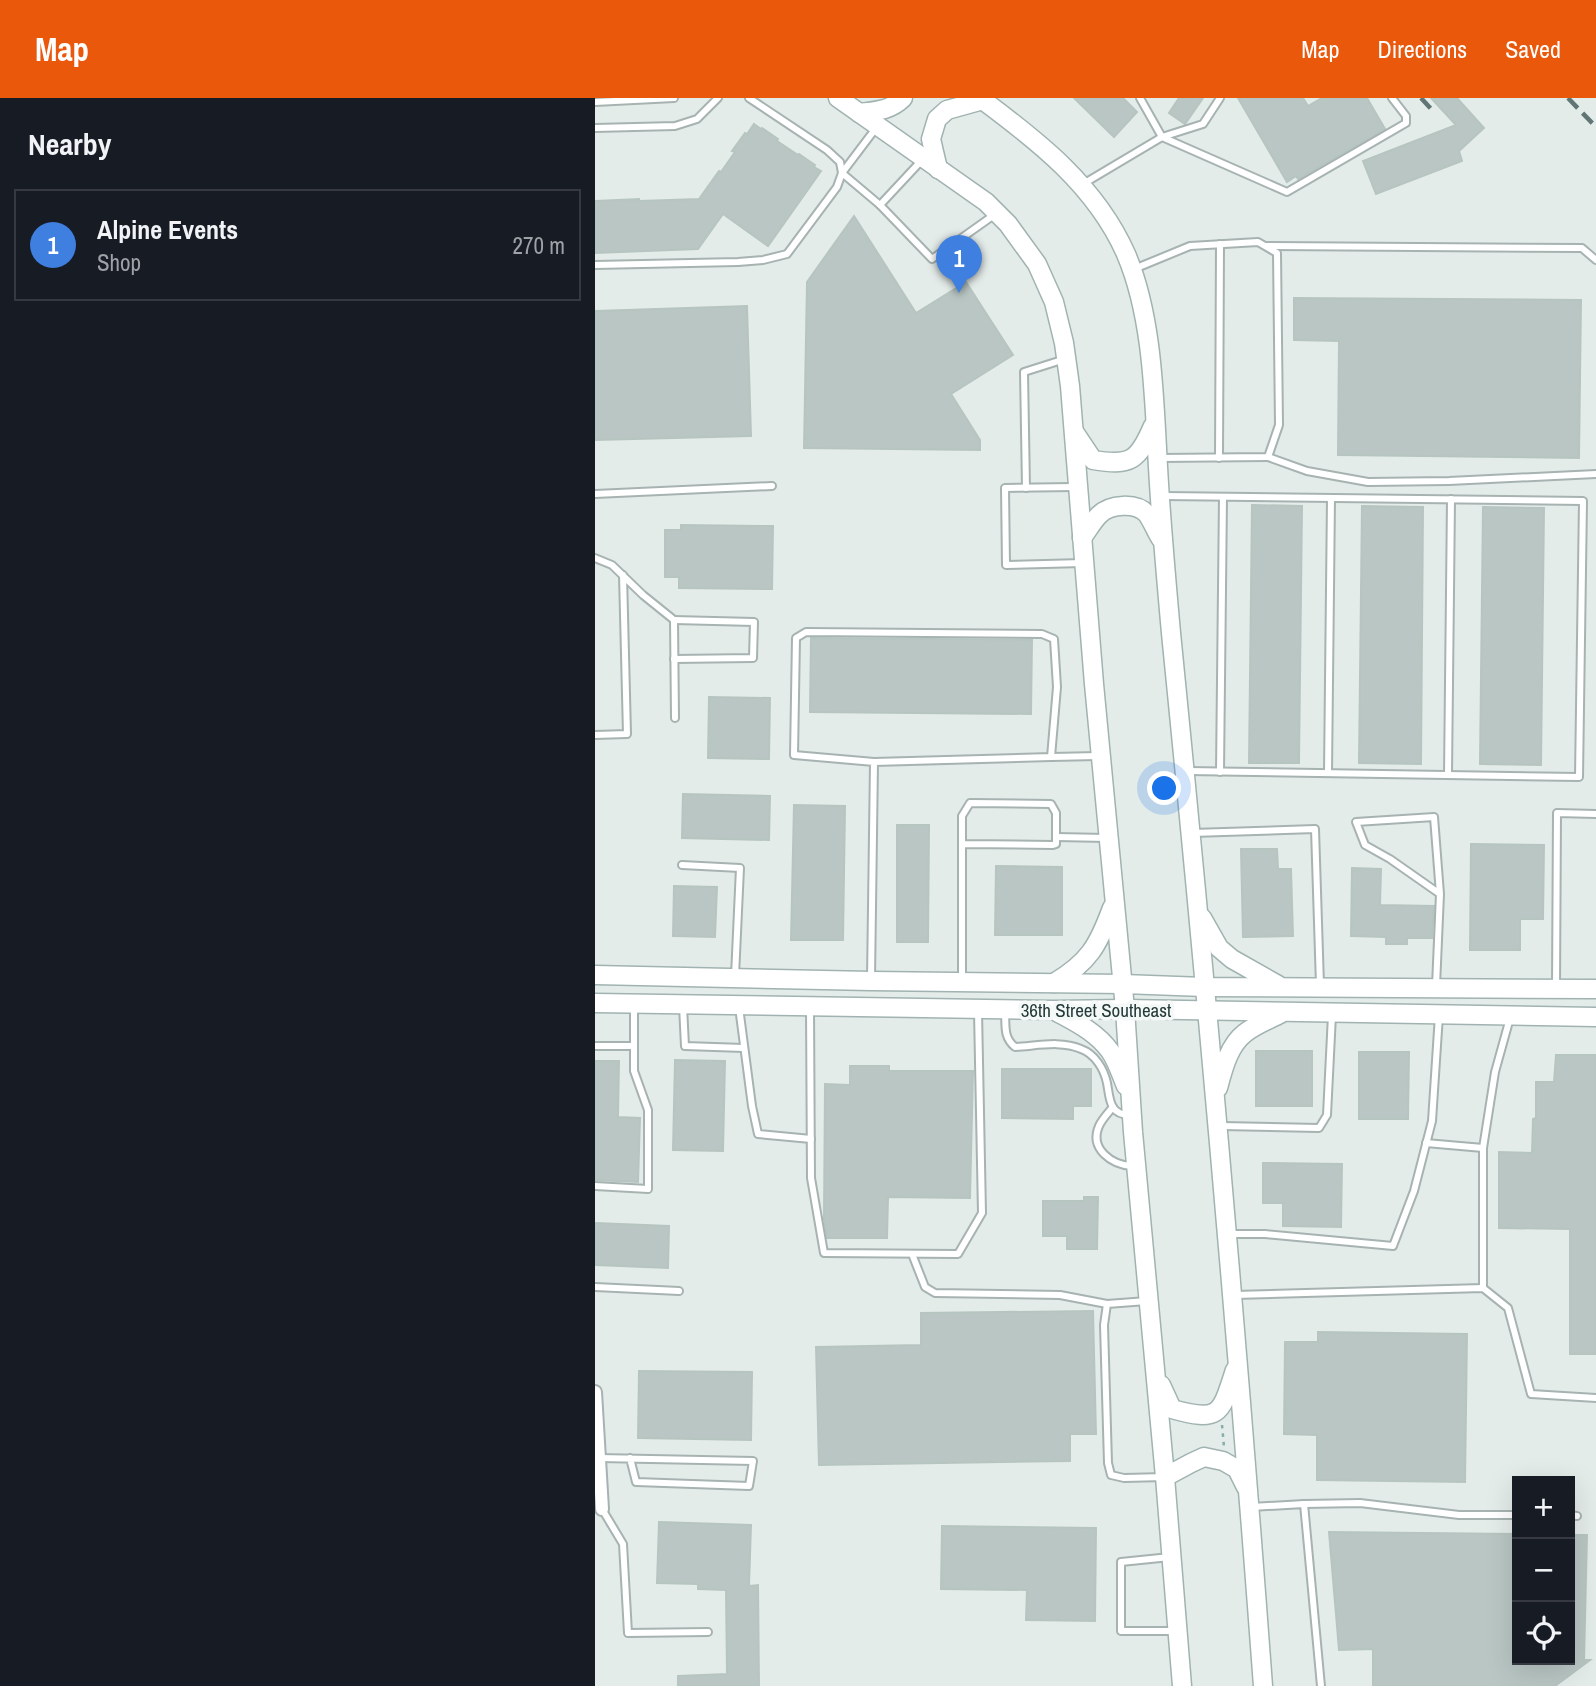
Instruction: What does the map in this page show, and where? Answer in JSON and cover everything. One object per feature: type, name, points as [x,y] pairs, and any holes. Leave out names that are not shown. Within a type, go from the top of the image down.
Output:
[{"type":"street","points":[[838,98],[986,202],[1008,224],[1037,264],[1054,302],[1065,343],[1123,984],[1136,1166],[1182,1686]]},
{"type":"street","points":[[859,113],[884,110],[903,98]]},
{"type":"street","points":[[931,164],[931,139],[937,119],[947,110],[981,99],[1044,147],[1081,185],[1108,220],[1125,253],[1144,312],[1218,1126],[1263,1686]]},
{"type":"street","points":[[1073,430],[1093,460],[1113,463],[1129,460],[1143,449],[1155,421]]},
{"type":"street","points":[[1083,538],[1100,514],[1110,508],[1125,506],[1145,512],[1163,542]]},
{"type":"street","points":[[1053,983],[1073,971],[1090,955],[1104,930],[1115,901]]},
{"type":"street","points":[[1199,914],[1219,948],[1232,959],[1282,987]]},
{"type":"street","name":"36th Street Southeast","points":[[595,975],[1205,987],[1596,989]]},
{"type":"street","name":"36th Street Southeast","points":[[595,1003],[1596,1017]]},
{"type":"street","points":[[1054,1010],[1090,1030],[1102,1041],[1111,1053],[1132,1106]]},
{"type":"street","points":[[1215,1098],[1223,1067],[1233,1047],[1244,1034],[1282,1013]]},
{"type":"street","points":[[1156,1373],[1172,1409],[1194,1416],[1212,1415],[1224,1406],[1238,1360]]},
{"type":"street","points":[[595,1392],[602,1509]]},
{"type":"street","points":[[1165,1477],[1205,1457],[1223,1461],[1237,1469],[1250,1500]]},
{"type":"lane","points":[[595,102],[674,98]]},
{"type":"lane","points":[[595,128],[675,126],[697,118],[717,98]]},
{"type":"lane","points":[[749,98],[827,150],[840,162],[842,173],[880,205],[932,259],[997,213]]},
{"type":"lane","points":[[1140,98],[1162,137],[1287,192],[1406,123],[1406,116],[1392,98]]},
{"type":"lane","points":[[1081,185],[1162,137],[1203,124],[1220,98]]},
{"type":"lane","points":[[595,265],[738,262],[787,254],[837,187],[842,173],[877,126]]},
{"type":"lane","points":[[880,205],[931,164]]},
{"type":"lane","points":[[1131,270],[1190,246],[1258,242],[1277,253],[1279,425],[1268,457]]},
{"type":"lane","points":[[1219,457],[1220,244]]},
{"type":"lane","points":[[1266,246],[1582,248],[1596,260]]},
{"type":"lane","points":[[1026,488],[1024,372],[1066,359]]},
{"type":"lane","points":[[1157,457],[1268,457],[1307,471],[1368,482],[1596,474]]},
{"type":"lane","points":[[595,494],[772,486]]},
{"type":"lane","points":[[1078,487],[1005,488],[1006,565],[1085,563]]},
{"type":"lane","points":[[1160,496],[1583,501],[1579,777],[1185,771]]},
{"type":"lane","points":[[1220,772],[1223,497]]},
{"type":"lane","points":[[1328,773],[1331,498]]},
{"type":"lane","points":[[1448,775],[1451,499]]},
{"type":"lane","points":[[595,558],[612,565],[674,620],[754,622],[753,657],[674,659]]},
{"type":"lane","points":[[595,735],[628,734],[623,575]]},
{"type":"lane","points":[[674,620],[675,718]]},
{"type":"lane","points":[[1051,757],[1057,687],[1054,639],[1042,634],[806,632],[796,638],[795,755],[874,762],[1101,756]]},
{"type":"lane","points":[[870,981],[874,762]]},
{"type":"lane","points":[[962,982],[963,816],[970,803],[1051,804],[1056,813],[1056,844],[1053,845],[963,844]]},
{"type":"lane","points":[[1556,989],[1557,813],[1596,814]]},
{"type":"lane","points":[[1436,988],[1440,894],[1434,817],[1356,822],[1365,845],[1440,894]]},
{"type":"lane","points":[[1191,833],[1315,829],[1320,987]]},
{"type":"lane","points":[[1056,837],[1109,838]]},
{"type":"lane","points":[[683,865],[740,868],[735,978]]},
{"type":"lane","points":[[595,1186],[648,1188],[648,1110],[634,1071],[634,1004]]},
{"type":"lane","points":[[683,1004],[685,1046],[744,1048]]},
{"type":"lane","points":[[739,1005],[758,1135],[811,1139]]},
{"type":"lane","points":[[810,1007],[811,1178],[824,1253],[958,1254],[982,1213],[978,1009]]},
{"type":"lane","points":[[1005,1010],[1006,1037],[1015,1047],[1059,1044],[1085,1050],[1095,1058],[1102,1069],[1113,1107],[1125,1115],[1132,1106]]},
{"type":"lane","points":[[1218,1126],[1319,1128],[1327,1115],[1332,1013]]},
{"type":"lane","points":[[1227,1234],[1265,1234],[1393,1246],[1414,1191],[1432,1121],[1439,1015]]},
{"type":"lane","points":[[1482,1288],[1483,1148],[1495,1072],[1510,1016]]},
{"type":"lane","points":[[595,1046],[634,1046]]},
{"type":"lane","points":[[1113,1107],[1099,1125],[1099,1147],[1113,1161],[1136,1166]]},
{"type":"lane","points":[[1426,1143],[1483,1148]]},
{"type":"lane","points":[[912,1254],[925,1287],[935,1293],[1060,1295],[1107,1304],[1149,1301]]},
{"type":"lane","points":[[595,1287],[679,1291]]},
{"type":"lane","points":[[1232,1295],[1482,1288],[1507,1308],[1531,1394],[1596,1398]]},
{"type":"lane","points":[[1107,1304],[1104,1325],[1108,1463],[1111,1475],[1124,1478],[1165,1477]]},
{"type":"lane","points":[[599,1458],[630,1458],[753,1461],[749,1486],[636,1482],[630,1458]]},
{"type":"lane","points":[[1250,1500],[1304,1504],[1360,1503],[1459,1515],[1512,1515]]},
{"type":"lane","points":[[1304,1504],[1321,1686]]},
{"type":"lane","points":[[602,1509],[623,1544],[628,1633],[708,1632]]},
{"type":"lane","points":[[1172,1557],[1121,1562],[1121,1630],[1178,1631]]},
{"type":"path","points":[[1222,1417],[1224,1450]]},
{"type":"building","points":[[1074,98],[1123,98],[1137,112],[1114,137]]},
{"type":"building","points":[[1179,98],[1203,98],[1185,124],[1169,113]]},
{"type":"building","points":[[1238,98],[1303,98],[1308,106],[1322,98],[1367,98],[1385,129],[1298,179],[1296,176],[1287,182]]},
{"type":"building","points":[[1431,98],[1457,98],[1484,128],[1459,151],[1462,161],[1376,194],[1363,161],[1456,125]]},
{"type":"building","points":[[754,124],[821,171],[768,246],[723,214],[698,249],[595,253],[595,201],[699,199]]},
{"type":"building","points":[[854,216],[916,313],[966,282],[1013,355],[951,394],[980,440],[980,450],[804,448],[807,282]]},
{"type":"building","points":[[1294,298],[1581,300],[1579,458],[1338,455],[1339,341],[1294,340]]},
{"type":"building","points":[[747,306],[751,436],[595,440],[595,311]]},
{"type":"building","points":[[1252,505],[1302,506],[1299,763],[1249,763]]},
{"type":"building","points":[[1362,506],[1423,507],[1421,764],[1359,763]]},
{"type":"building","points":[[1483,507],[1544,508],[1541,765],[1480,764]]},
{"type":"building","points":[[681,525],[773,526],[772,589],[679,588],[679,577],[665,577],[665,530],[681,530]]},
{"type":"building","points":[[811,638],[1032,640],[1031,714],[810,712]]},
{"type":"building","points":[[709,697],[770,698],[769,759],[708,758]]},
{"type":"building","points":[[683,794],[770,796],[769,840],[682,838]]},
{"type":"building","points":[[794,805],[845,806],[843,940],[791,940]]},
{"type":"building","points":[[897,825],[929,825],[928,942],[897,942]]},
{"type":"building","points":[[1471,844],[1544,845],[1543,919],[1520,919],[1520,950],[1470,950]]},
{"type":"building","points":[[1241,849],[1277,849],[1278,869],[1291,869],[1293,936],[1243,937]]},
{"type":"building","points":[[996,866],[1062,867],[1062,935],[995,935]]},
{"type":"building","points":[[1352,868],[1381,869],[1380,905],[1434,906],[1432,938],[1407,938],[1407,944],[1386,944],[1386,937],[1351,936]]},
{"type":"building","points":[[674,886],[717,887],[715,937],[673,936]]},
{"type":"building","points":[[1256,1051],[1312,1051],[1312,1106],[1256,1106]]},
{"type":"building","points":[[1359,1052],[1409,1052],[1408,1119],[1359,1119]]},
{"type":"building","points":[[1556,1055],[1596,1055],[1596,1354],[1570,1354],[1570,1229],[1499,1228],[1499,1152],[1532,1153],[1536,1082],[1554,1082]]},
{"type":"building","points":[[675,1060],[725,1061],[723,1151],[673,1150]]},
{"type":"building","points":[[595,1061],[619,1061],[618,1117],[640,1118],[638,1182],[595,1180]]},
{"type":"building","points":[[850,1066],[889,1066],[889,1071],[973,1071],[970,1198],[888,1197],[887,1238],[827,1238],[824,1219],[825,1084],[850,1085]]},
{"type":"building","points":[[1002,1069],[1091,1069],[1091,1106],[1073,1106],[1073,1119],[1002,1118]]},
{"type":"building","points":[[1263,1163],[1342,1164],[1341,1227],[1283,1226],[1283,1203],[1263,1203]]},
{"type":"building","points":[[1084,1197],[1098,1197],[1097,1249],[1067,1249],[1067,1236],[1043,1236],[1043,1201],[1084,1201]]},
{"type":"building","points":[[595,1223],[669,1226],[668,1268],[595,1265]]},
{"type":"building","points":[[1093,1311],[1096,1434],[1070,1434],[1070,1461],[819,1465],[816,1347],[921,1345],[921,1313]]},
{"type":"building","points":[[1318,1332],[1467,1334],[1465,1482],[1317,1480],[1317,1435],[1284,1434],[1285,1342],[1318,1342]]},
{"type":"building","points":[[639,1371],[752,1372],[751,1440],[638,1438]]},
{"type":"building","points":[[659,1522],[751,1525],[749,1586],[758,1585],[759,1686],[678,1686],[678,1676],[727,1674],[726,1590],[698,1589],[698,1584],[657,1583]]},
{"type":"building","points":[[942,1526],[1096,1528],[1095,1621],[1026,1620],[1027,1590],[941,1589]]},
{"type":"building","points":[[1329,1532],[1512,1534],[1512,1665],[1575,1665],[1575,1535],[1587,1535],[1584,1660],[1590,1660],[1555,1686],[1373,1686],[1373,1649],[1339,1650]]},
{"type":"railway","points":[[1421,98],[1432,110]]},
{"type":"railway","points":[[1568,98],[1596,127]]},
{"type":"place","name":"Alpine Events","points":[[959,293]]}]
